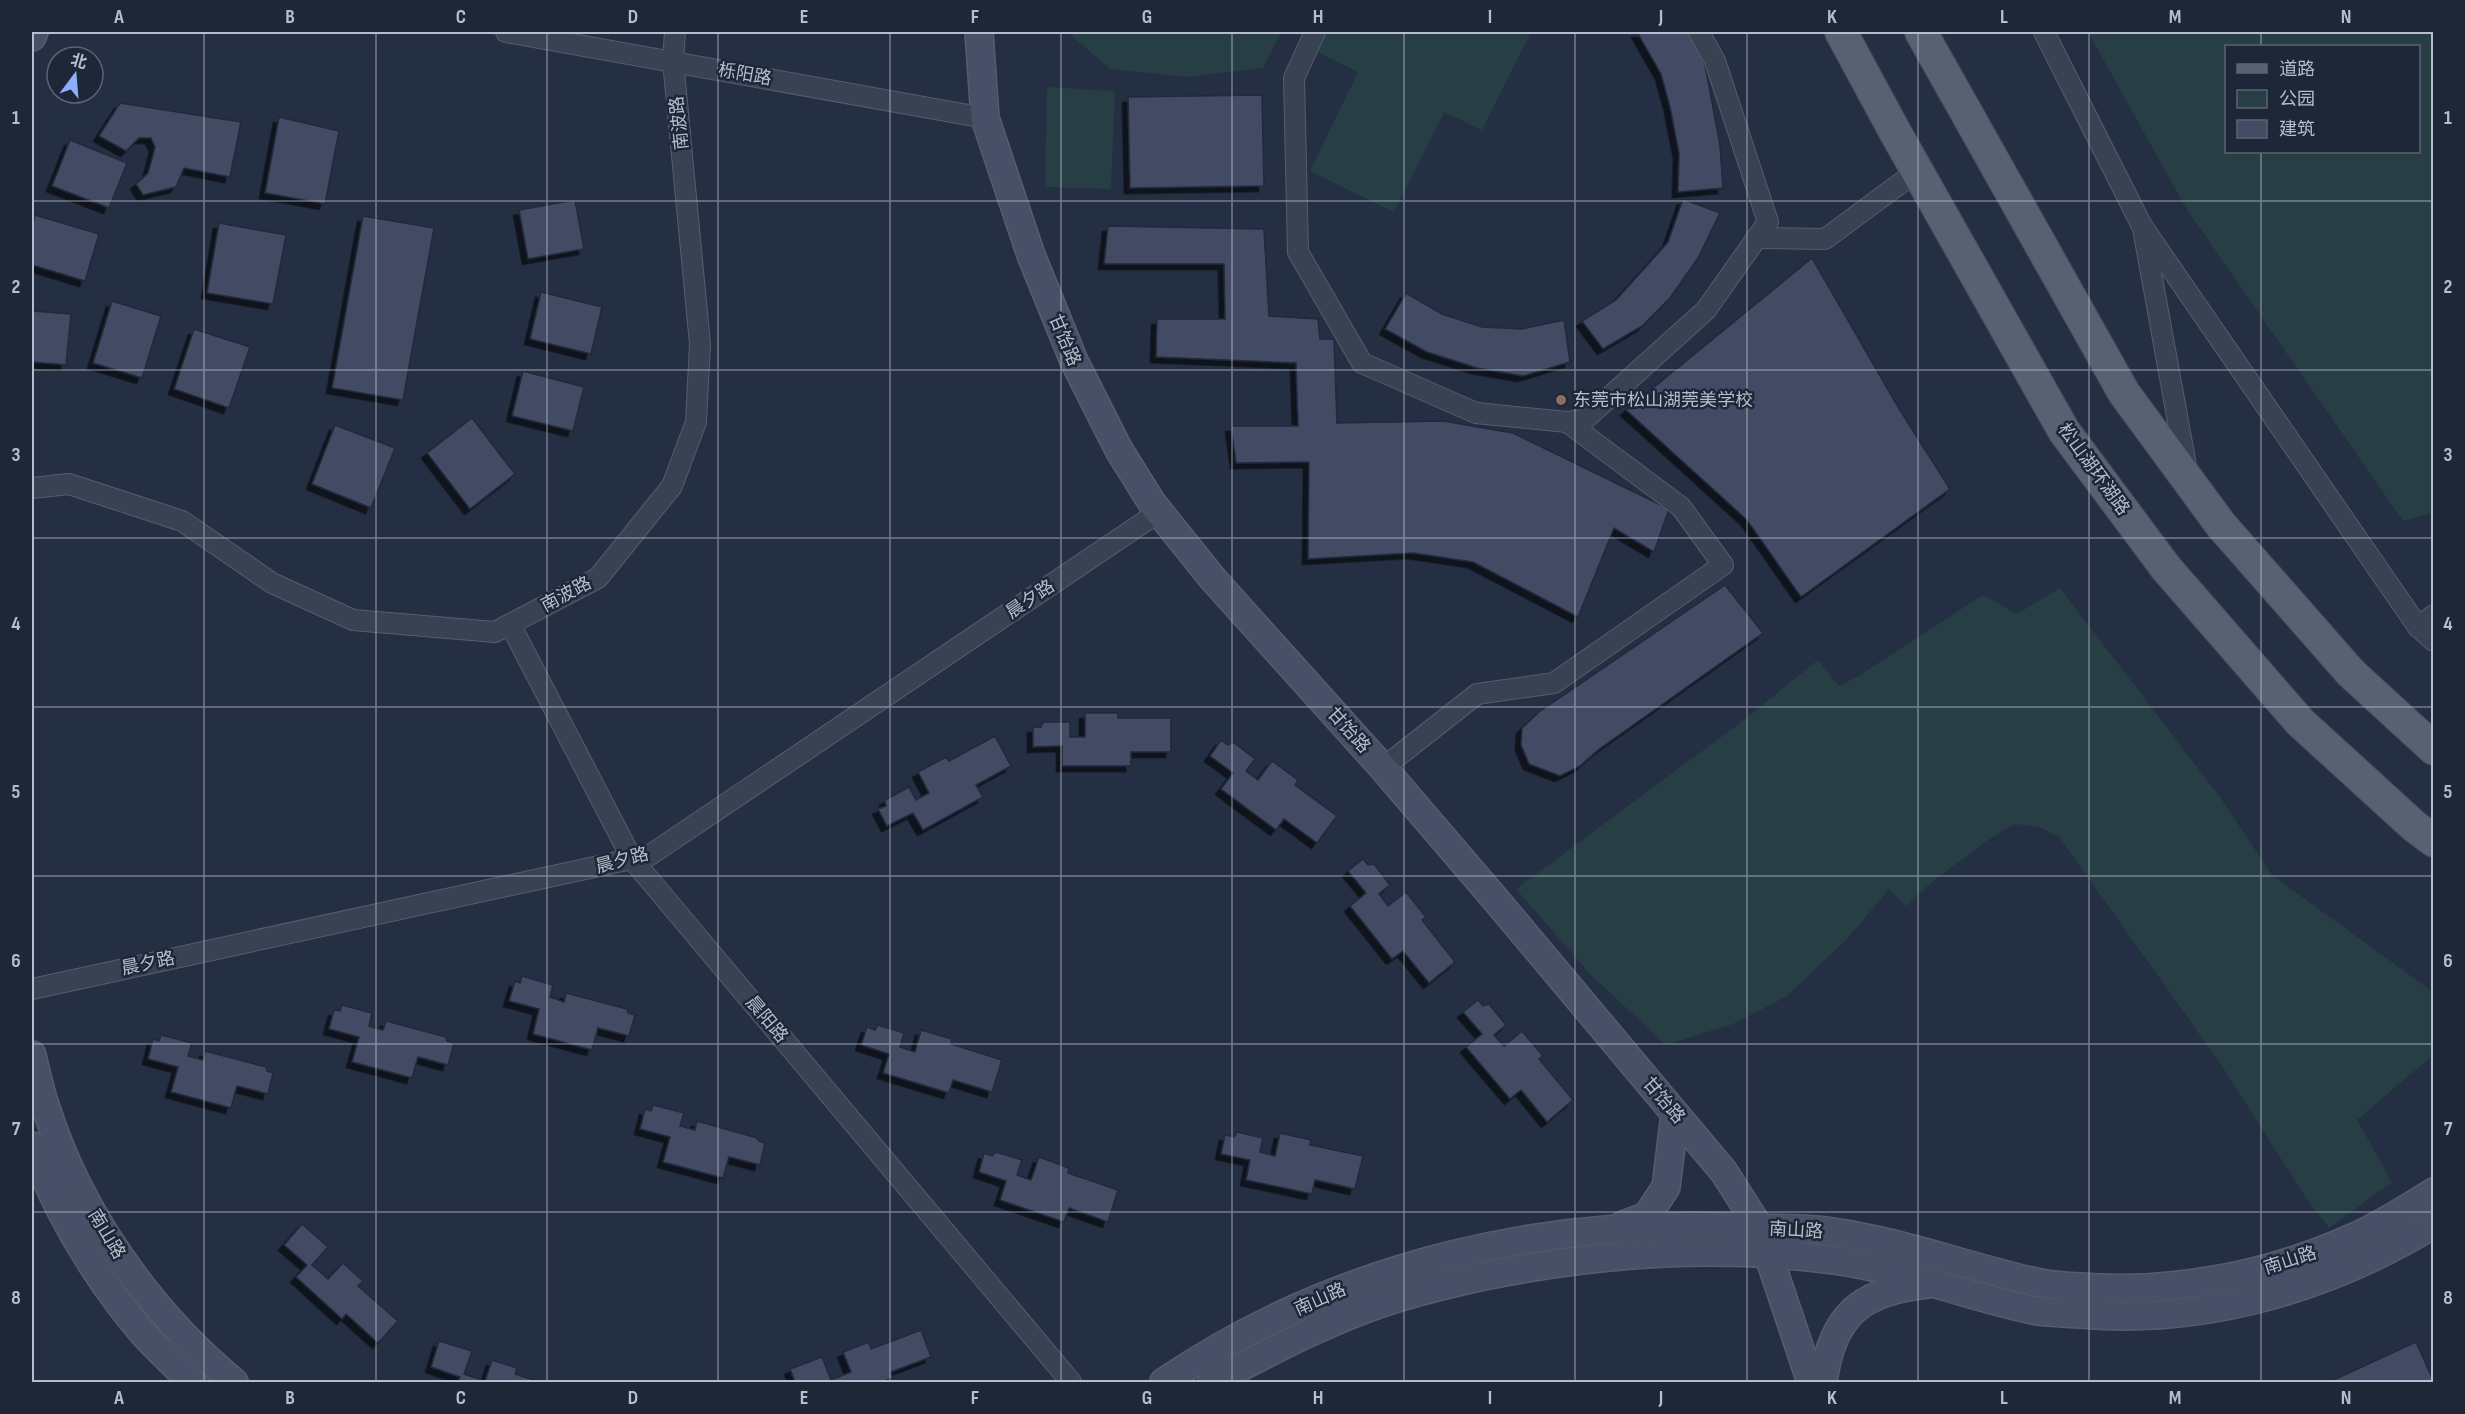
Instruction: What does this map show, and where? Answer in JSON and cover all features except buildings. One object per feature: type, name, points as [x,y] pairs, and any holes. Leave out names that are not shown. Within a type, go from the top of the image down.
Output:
[{"type":"main road","points":[[32,37],[34,32]]},
{"type":"main road","name":"甘饴路","points":[[979,32],[985,118],[1031,255],[1074,361],[1119,450],[1159,512],[1213,579],[1383,768],[1724,1172],[1759,1227],[1811,1383]]},
{"type":"main road","name":"松山湖环湖路","points":[[1841,32],[2064,431],[2166,568],[2300,722],[2433,841]]},
{"type":"main road","points":[[1921,32],[2124,393],[2221,525],[2351,673],[2433,749]]},
{"type":"main road","name":"南山路","points":[[32,1055],[46,1109],[69,1166],[127,1267],[164,1316],[234,1383]]},
{"type":"main road","points":[[1614,1228],[1647,1216],[1666,1187],[1675,1114]]},
{"type":"main road","name":"南山路","points":[[32,1146],[44,1177],[73,1232],[104,1282],[144,1333],[192,1383]]},
{"type":"main road","name":"南山路","points":[[1164,1383],[1198,1359],[1274,1319],[1364,1280],[1437,1258],[1533,1238],[1614,1228],[1710,1224],[1831,1232],[1909,1247],[2043,1284],[2106,1289],[2166,1288],[2226,1279],[2289,1262],[2353,1238],[2433,1192]]},
{"type":"main road","name":"南山路","points":[[1212,1383],[1286,1344],[1373,1306],[1444,1284],[1537,1265],[1629,1254],[1710,1252],[1827,1259],[1902,1273],[2038,1311],[2105,1316],[2168,1315],[2232,1306],[2297,1288],[2365,1263],[2433,1224]]},
{"type":"main road","points":[[1822,1383],[1826,1360],[1838,1327],[1865,1299],[1902,1287],[1935,1283]]},
{"type":"street","name":"栎阳路","points":[[506,32],[985,118]]},
{"type":"street","name":"南波路","points":[[32,488],[69,484],[182,521],[272,583],[353,620],[495,632],[598,578],[672,486],[696,422],[700,344],[673,61],[675,32]]},
{"type":"street","points":[[1315,32],[1294,78],[1298,252],[1362,363],[1476,413],[1568,422],[1584,420],[1706,310],[1768,222],[1715,61],[1699,32]]},
{"type":"street","points":[[2044,32],[2142,226],[2426,621],[2433,641]]},
{"type":"street","points":[[1756,238],[1825,239],[1917,171]]},
{"type":"street","points":[[2142,226],[2190,483]]},
{"type":"street","points":[[1383,768],[1477,694],[1554,683],[1723,565],[1681,507],[1568,422]]},
{"type":"street","name":"晨夕路","points":[[32,988],[650,855],[1159,512]]},
{"type":"street","name":"晨阳路","points":[[510,624],[632,859],[1071,1383]]},
{"type":"green space","points":[[1067,32],[1281,32],[1263,68],[1187,77],[1110,69]]},
{"type":"green space","points":[[1322,32],[1531,32],[1482,130],[1444,112],[1394,212],[1310,171],[1358,72],[1313,50]]},
{"type":"green space","points":[[2088,32],[2433,32],[2433,513],[2403,521],[2186,208]]},
{"type":"green space","points":[[1047,87],[1115,91],[1111,189],[1045,187]]},
{"type":"green space","points":[[2060,588],[2220,797],[2272,875],[2433,992],[2433,1055],[2357,1120],[2392,1182],[2329,1228],[2306,1198],[2222,1066],[2060,838],[2040,827],[2015,824],[1988,840],[1933,881],[1906,906],[1889,889],[1847,939],[1787,996],[1733,1024],[1666,1045],[1590,974],[1516,889],[1740,723],[1818,660],[1839,686],[1857,677],[1983,595],[2017,614]]},
{"type":"place","name":"东莞市松山湖莞美学校","points":[[1561,400]]}]
